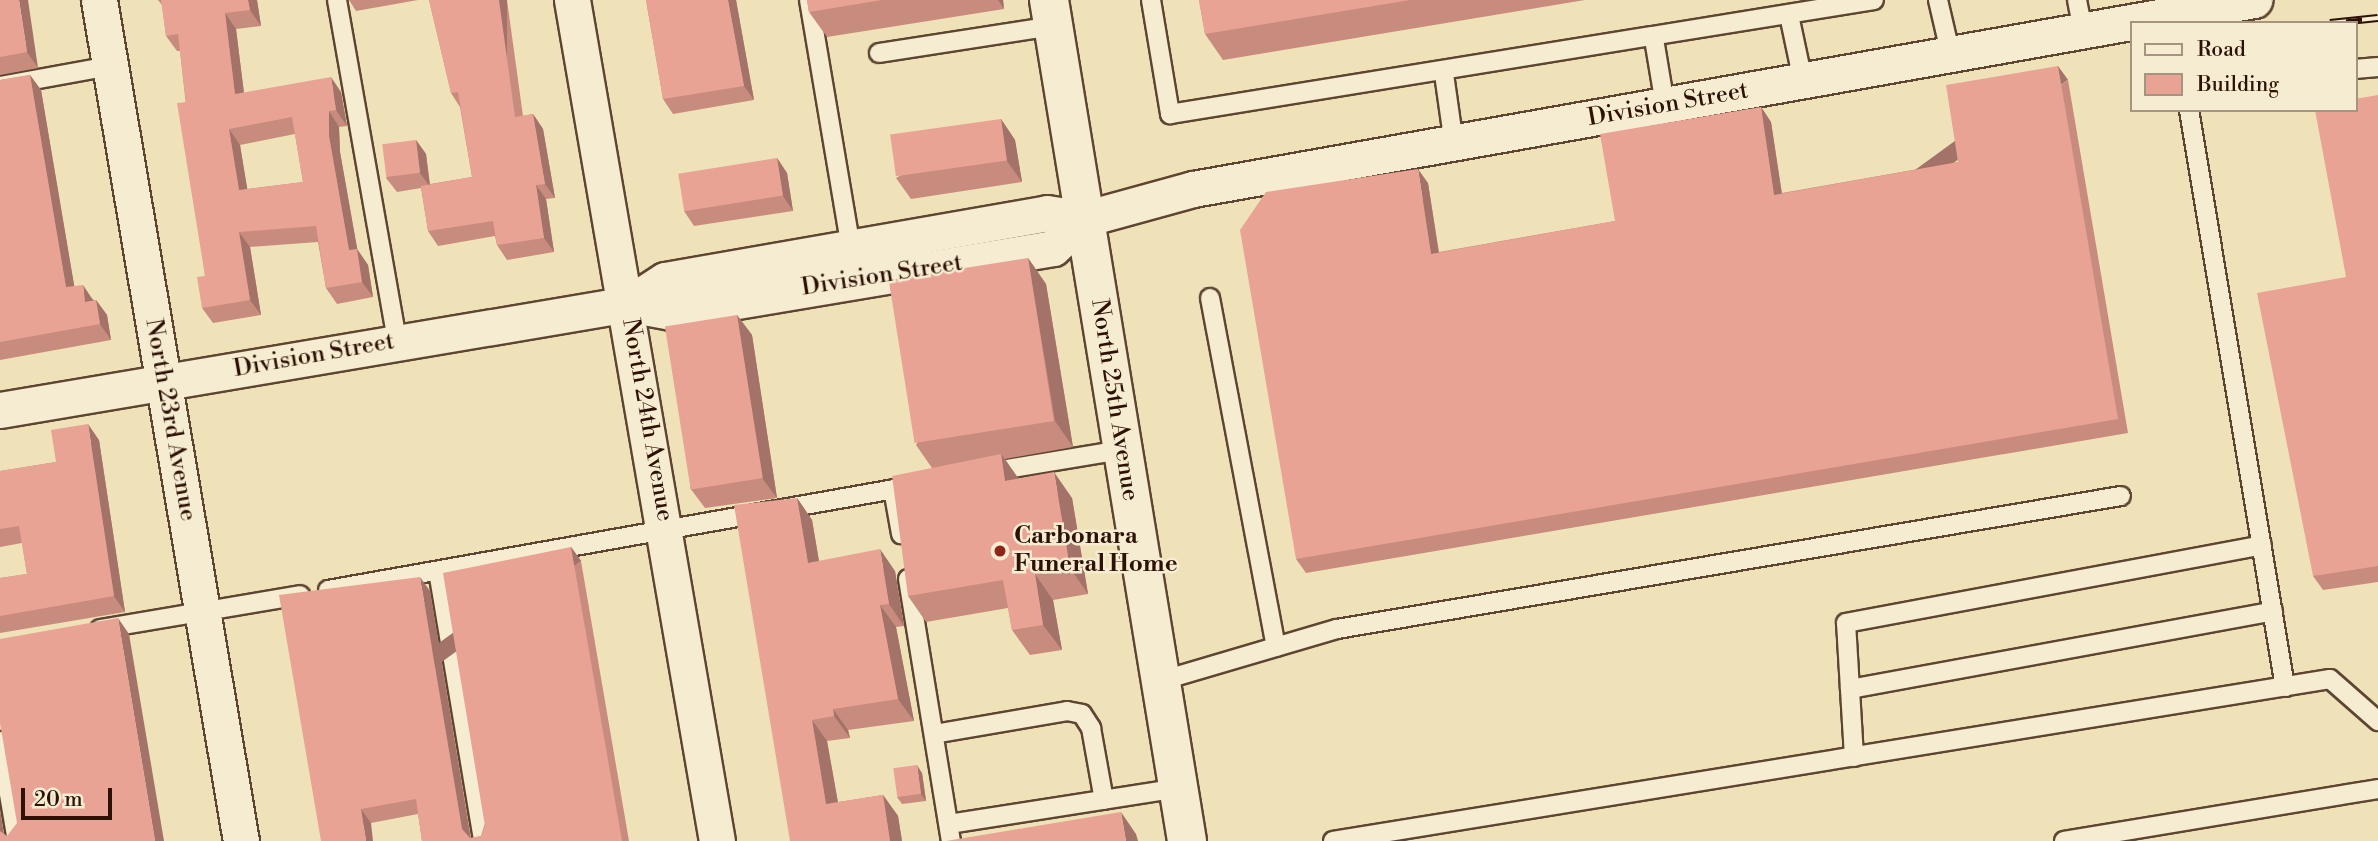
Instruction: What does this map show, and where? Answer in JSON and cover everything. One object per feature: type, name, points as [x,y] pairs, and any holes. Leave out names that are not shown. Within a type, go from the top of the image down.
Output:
[{"type":"main road","name":"North 25th Avenue","points":[[1051,13],[1187,841]]},
{"type":"street","name":"North 23rd Avenue","points":[[99,0],[241,841]]},
{"type":"street","name":"North 24th Avenue","points":[[572,0],[628,304],[717,841]]},
{"type":"street","name":"Division Street","points":[[628,304],[665,280],[1047,213],[1084,219],[1193,189],[1951,56],[2080,15],[2254,0]]},
{"type":"street","name":"Division Street","points":[[0,410],[628,304],[671,312],[1053,248],[1084,219]]},
{"type":"lane","points":[[337,0],[397,342]]},
{"type":"lane","points":[[809,0],[851,248]]},
{"type":"lane","points":[[1151,0],[1170,114],[1444,74],[1874,0]]},
{"type":"lane","points":[[1938,0],[1951,56]]},
{"type":"lane","points":[[879,53],[1051,13]]},
{"type":"lane","points":[[1788,15],[1803,81]]},
{"type":"lane","points":[[1654,39],[1665,105]]},
{"type":"lane","points":[[0,86],[110,66]]},
{"type":"lane","points":[[2357,69],[2378,67]]},
{"type":"lane","points":[[1444,74],[1454,144]]},
{"type":"lane","points":[[2189,112],[2285,687]]},
{"type":"lane","points":[[1210,298],[1276,647]]},
{"type":"lane","points":[[974,475],[1122,450]]},
{"type":"lane","points":[[81,632],[438,570],[667,534],[934,482]]},
{"type":"lane","points":[[893,489],[950,833],[1104,800],[1178,788]]},
{"type":"lane","points":[[1160,681],[1351,627],[2122,496]]},
{"type":"lane","points":[[1854,757],[1846,623],[2262,545]]},
{"type":"lane","points":[[438,570],[483,841]]},
{"type":"lane","points":[[1850,689],[2273,611]]},
{"type":"lane","points":[[1333,841],[2330,679],[2378,721]]},
{"type":"lane","points":[[934,734],[1067,711],[1082,714],[1091,727],[1104,800]]},
{"type":"lane","points":[[0,741],[17,841]]},
{"type":"lane","points":[[2064,841],[2378,789]]},
{"type":"building","points":[[0,0],[19,0],[27,52],[0,57]]},
{"type":"building","points":[[161,0],[248,0],[250,10],[225,13],[235,94],[331,77],[336,110],[329,111],[329,136],[349,250],[357,249],[362,282],[326,288],[316,226],[239,232],[250,300],[202,308],[197,277],[205,276],[177,103],[186,102],[178,34],[166,36]],"holes":[[[292,117],[303,182],[239,190],[229,129]]]},
{"type":"building","points":[[429,0],[499,0],[515,117],[533,114],[545,184],[536,185],[544,238],[497,245],[493,221],[428,231],[421,186],[472,177],[458,92],[451,93]]},
{"type":"building","points":[[646,0],[728,0],[744,86],[663,99]]},
{"type":"building","points":[[807,0],[882,0],[809,12]]},
{"type":"building","points":[[1199,0],[1410,0],[1205,34]]},
{"type":"building","points":[[2058,66],[2118,419],[1296,559],[1240,230],[1266,192],[1418,169],[1431,254],[1615,221],[1600,134],[1761,107],[1774,195],[1958,162],[1946,85]]},
{"type":"building","points":[[30,75],[66,287],[83,285],[85,302],[96,300],[100,324],[0,342],[0,80]]},
{"type":"building","points":[[2378,95],[2378,566],[2313,576],[2257,293],[2346,277],[2315,112],[2357,112],[2357,99]]},
{"type":"building","points":[[1001,119],[1007,161],[896,176],[890,135]]},
{"type":"building","points":[[416,140],[420,173],[386,177],[382,144]]},
{"type":"building","points":[[777,158],[783,196],[684,211],[678,174]]},
{"type":"building","points":[[1028,258],[1054,421],[915,443],[889,280]]},
{"type":"building","points":[[737,315],[763,478],[691,489],[665,326]]},
{"type":"building","points":[[88,424],[114,596],[0,616],[0,578],[27,574],[19,526],[0,529],[0,471],[56,462],[51,430]]},
{"type":"building","name":"Carbonara Funeral Home","points":[[1001,454],[1005,481],[1054,472],[1070,568],[1035,574],[1043,625],[1012,630],[1003,580],[908,596],[892,476]]},
{"type":"building","points":[[797,498],[808,563],[880,549],[889,604],[880,605],[898,699],[833,709],[834,716],[812,720],[826,804],[883,795],[890,841],[790,841],[734,505]]},
{"type":"building","points":[[571,547],[622,841],[422,841],[416,799],[361,809],[366,841],[321,841],[279,595],[420,577],[462,829],[470,838],[481,836],[485,826],[443,573]]},
{"type":"building","points":[[118,618],[155,841],[0,841],[0,831],[7,836],[17,823],[0,723],[0,639]]},
{"type":"building","points":[[917,765],[921,794],[897,797],[893,768]]},
{"type":"building","points":[[1121,812],[1126,841],[946,841]]},
{"type":"railway","points":[[2349,21],[2378,18]]},
{"type":"place","name":"Carbonara Funeral Home","points":[[1000,551]]}]
